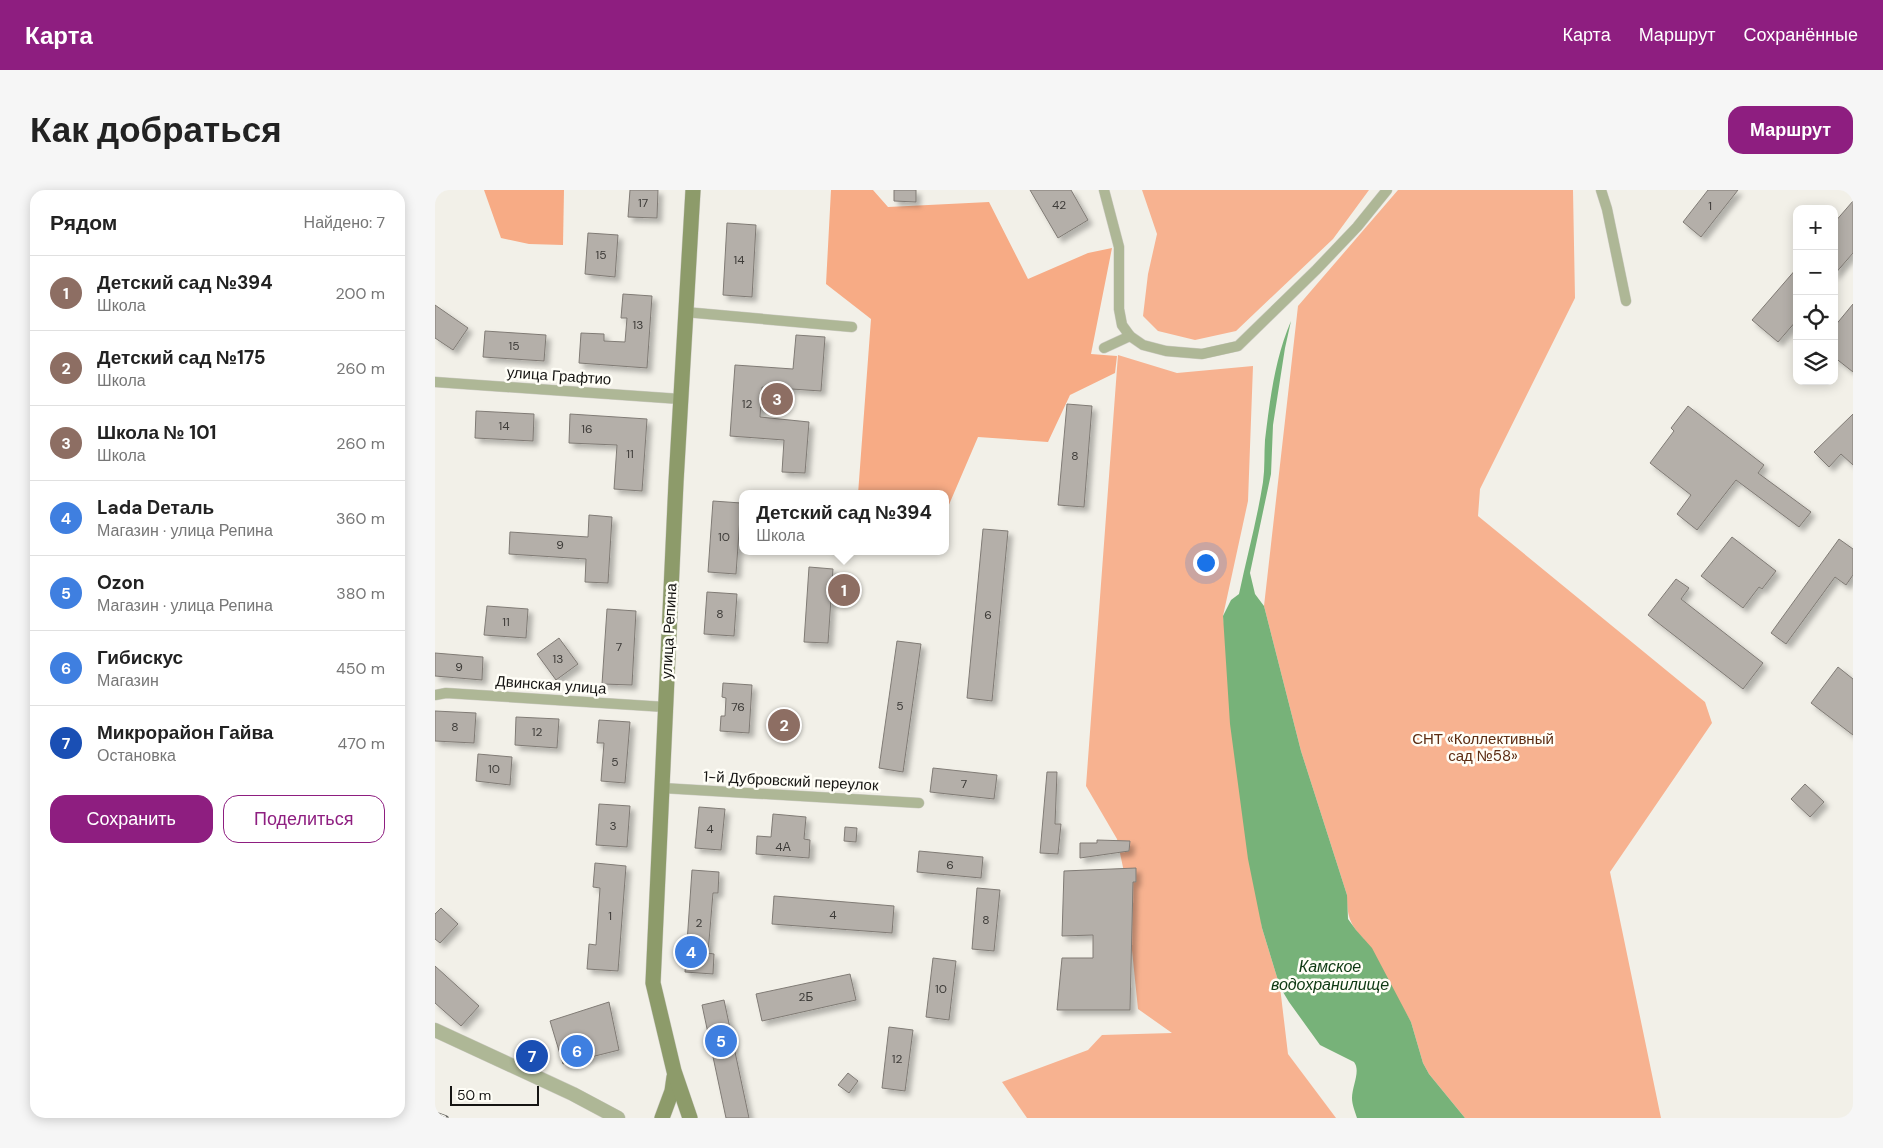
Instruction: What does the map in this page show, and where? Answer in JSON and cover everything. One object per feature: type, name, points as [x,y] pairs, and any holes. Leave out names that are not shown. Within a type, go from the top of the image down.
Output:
[{"type":"main road","name":"улица Репина","points":[[690,1118],[674,1070],[653,983],[680,399],[693,190]]},
{"type":"main road","points":[[661,1116],[672,1092],[674,1070]]},
{"type":"street","points":[[1104,190],[1119,247],[1119,309],[1122,325],[1130,336],[1143,345],[1166,351],[1202,354],[1238,346],[1357,227],[1387,190]]},
{"type":"street","points":[[1601,190],[1607,209],[1626,301]]},
{"type":"street","points":[[685,312],[852,328]]},
{"type":"street","points":[[1104,348],[1130,336]]},
{"type":"street","name":"улица Графтио","points":[[435,382],[680,399]]},
{"type":"street","name":"Двинская улица","points":[[435,695],[446,693],[665,707]]},
{"type":"street","name":"1-й Дубровский переулок","points":[[662,788],[919,803]]},
{"type":"street","points":[[435,1030],[573,1094],[618,1118]]},
{"type":"green space","points":[[1142,190],[1369,190],[1333,239],[1236,331],[1195,340],[1158,331],[1143,316],[1148,274],[1157,234]]},
{"type":"green space","name":"СНТ «Коллективный сад №58»","points":[[1398,190],[1573,190],[1575,298],[1480,489],[1478,516],[1705,702],[1712,723],[1610,872],[1661,1118],[1465,1118],[1429,1074],[1423,1063],[1411,1022],[1363,938],[1352,923],[1348,913],[1347,895],[1301,751],[1264,606],[1298,306]]},
{"type":"green space","points":[[1118,355],[1177,373],[1253,366],[1248,501],[1223,616],[1262,928],[1280,987],[1288,1054],[1336,1118],[1027,1118],[1002,1082],[1088,1050],[1102,1035],[1172,1033],[1138,1009],[1124,872],[1117,839],[1086,786]]},
{"type":"shaded area","points":[[484,190],[564,190],[563,245],[529,244],[501,238]]},
{"type":"shaded area","points":[[831,190],[873,190],[888,207],[989,202],[1028,279],[1088,253],[1112,248],[1091,354],[1117,356],[1115,373],[1070,395],[1048,442],[978,437],[949,505],[949,490],[858,490],[871,319],[826,284]]},
{"type":"water","name":"Камское водохранилище","points":[[1291,321],[1273,425],[1271,474],[1250,573],[1255,594],[1264,606],[1301,751],[1347,895],[1348,919],[1372,948],[1411,1022],[1423,1063],[1429,1074],[1465,1118],[1357,1118],[1352,1098],[1357,1070],[1354,1062],[1320,1045],[1289,1002],[1280,987],[1262,928],[1248,859],[1230,724],[1223,616],[1231,600],[1239,594],[1263,482],[1265,440],[1274,379],[1285,335]]},
{"type":"building","points":[[630,190],[658,190],[657,218],[628,217]]},
{"type":"building","points":[[894,190],[916,190],[916,202],[894,201]]},
{"type":"building","points":[[1030,190],[1071,190],[1088,220],[1058,238]]},
{"type":"building","points":[[1708,190],[1738,190],[1701,237],[1683,222]]},
{"type":"building","points":[[1853,201],[1853,253],[1838,270],[1838,250],[1838,218]]},
{"type":"building","points":[[727,223],[756,225],[752,297],[723,295]]},
{"type":"building","points":[[588,233],[618,235],[615,277],[585,274]]},
{"type":"building","points":[[1793,273],[1793,325],[1778,342],[1752,320]]},
{"type":"building","points":[[623,294],[652,296],[647,368],[579,363],[581,333],[604,334],[604,341],[625,342],[627,318],[621,318]]},
{"type":"building","points":[[1853,304],[1853,372],[1838,360],[1838,322]]},
{"type":"building","points":[[435,305],[468,328],[453,350],[435,338]]},
{"type":"building","points":[[485,331],[546,335],[544,361],[483,357]]},
{"type":"building","points":[[796,335],[825,337],[821,391],[762,387],[760,417],[809,422],[805,473],[782,472],[784,440],[730,436],[735,365],[793,369]]},
{"type":"building","points":[[1067,404],[1092,406],[1084,507],[1058,505]]},
{"type":"building","points":[[1688,406],[1764,465],[1758,473],[1811,512],[1799,527],[1736,480],[1697,530],[1677,514],[1691,495],[1650,463],[1674,431],[1671,428]]},
{"type":"building","points":[[476,411],[534,414],[533,441],[475,438]]},
{"type":"building","points":[[570,414],[647,419],[642,491],[614,489],[617,445],[569,443]]},
{"type":"building","points":[[1853,414],[1853,465],[1841,454],[1829,467],[1814,452]]},
{"type":"building","points":[[713,501],[739,503],[736,574],[708,572]]},
{"type":"building","points":[[589,515],[612,517],[608,583],[585,582],[586,559],[509,554],[510,532],[588,537]]},
{"type":"building","points":[[983,529],[1008,531],[992,701],[967,698]]},
{"type":"building","points":[[1732,537],[1776,571],[1762,589],[1759,587],[1743,608],[1701,576]]},
{"type":"building","points":[[1839,539],[1853,549],[1853,575],[1846,585],[1835,577],[1786,644],[1771,633]]},
{"type":"building","points":[[809,567],[833,569],[828,643],[804,642]]},
{"type":"building","points":[[1676,579],[1689,588],[1681,599],[1763,663],[1743,689],[1648,615]]},
{"type":"building","points":[[707,592],[737,594],[734,636],[704,634]]},
{"type":"building","points":[[487,606],[528,609],[526,638],[484,635]]},
{"type":"building","points":[[607,609],[636,611],[632,685],[602,684]]},
{"type":"building","points":[[559,638],[578,664],[556,680],[537,654]]},
{"type":"building","points":[[897,641],[921,644],[903,772],[879,768]]},
{"type":"building","points":[[435,653],[483,657],[482,680],[435,676]]},
{"type":"building","points":[[1838,667],[1853,679],[1853,735],[1811,703]]},
{"type":"building","points":[[723,683],[752,685],[749,733],[720,731],[721,716],[725,716],[726,698],[722,697]]},
{"type":"building","points":[[435,711],[476,713],[474,743],[435,741]]},
{"type":"building","points":[[516,717],[559,719],[557,748],[515,745]]},
{"type":"building","points":[[599,720],[630,722],[625,783],[601,781],[604,743],[597,743]]},
{"type":"building","points":[[478,754],[512,757],[510,785],[476,781]]},
{"type":"building","points":[[933,768],[997,775],[994,799],[930,792]]},
{"type":"building","points":[[1047,772],[1057,772],[1055,824],[1061,824],[1058,854],[1040,853]]},
{"type":"building","points":[[1805,784],[1824,802],[1810,817],[1791,799]]},
{"type":"building","points":[[599,804],[630,806],[627,847],[596,845]]},
{"type":"building","points":[[699,807],[725,809],[721,850],[695,848]]},
{"type":"building","points":[[773,814],[806,817],[804,839],[810,840],[809,858],[756,854],[757,836],[771,837]]},
{"type":"building","points":[[845,827],[857,828],[856,842],[844,841]]},
{"type":"building","points":[[1097,840],[1130,841],[1129,851],[1080,858],[1080,843],[1097,843]]},
{"type":"building","points":[[919,851],[983,857],[981,878],[917,872]]},
{"type":"building","points":[[595,863],[626,866],[618,971],[587,969],[589,944],[596,945],[600,888],[593,887]]},
{"type":"building","points":[[1136,868],[1136,882],[1133,882],[1130,1010],[1057,1010],[1062,958],[1093,958],[1093,935],[1062,936],[1064,871]]},
{"type":"building","points":[[692,870],[719,872],[718,893],[713,893],[708,953],[714,954],[713,974],[685,972]]},
{"type":"building","points":[[977,888],[1000,890],[994,951],[972,949]]},
{"type":"building","points":[[774,896],[894,906],[892,933],[772,924]]},
{"type":"building","points":[[441,908],[458,924],[440,943],[435,939],[435,914]]},
{"type":"building","points":[[933,958],[956,961],[949,1020],[926,1017]]},
{"type":"building","points":[[435,966],[479,1006],[461,1026],[435,1003]]},
{"type":"building","points":[[850,974],[856,1000],[762,1021],[756,994]]},
{"type":"building","points":[[724,1000],[749,1118],[726,1118],[702,1005]]},
{"type":"building","points":[[609,1002],[619,1050],[563,1064],[550,1021]]},
{"type":"building","points":[[889,1027],[913,1030],[905,1091],[882,1088]]},
{"type":"building","points":[[848,1073],[858,1081],[849,1093],[838,1085]]},
{"type":"railway","points":[[435,1114],[446,1118]]},
{"type":"place","name":"Школа № 101","points":[[777,399]]},
{"type":"place","name":"Детский сад №394","points":[[844,590]]},
{"type":"place","name":"Детский сад №175","points":[[784,725]]},
{"type":"place","name":"Lada Dеталь","points":[[691,952]]},
{"type":"place","name":"Ozon","points":[[721,1041]]},
{"type":"place","name":"Гибискус","points":[[577,1051]]},
{"type":"place","name":"Микрорайон Гайва","points":[[532,1056]]}]
